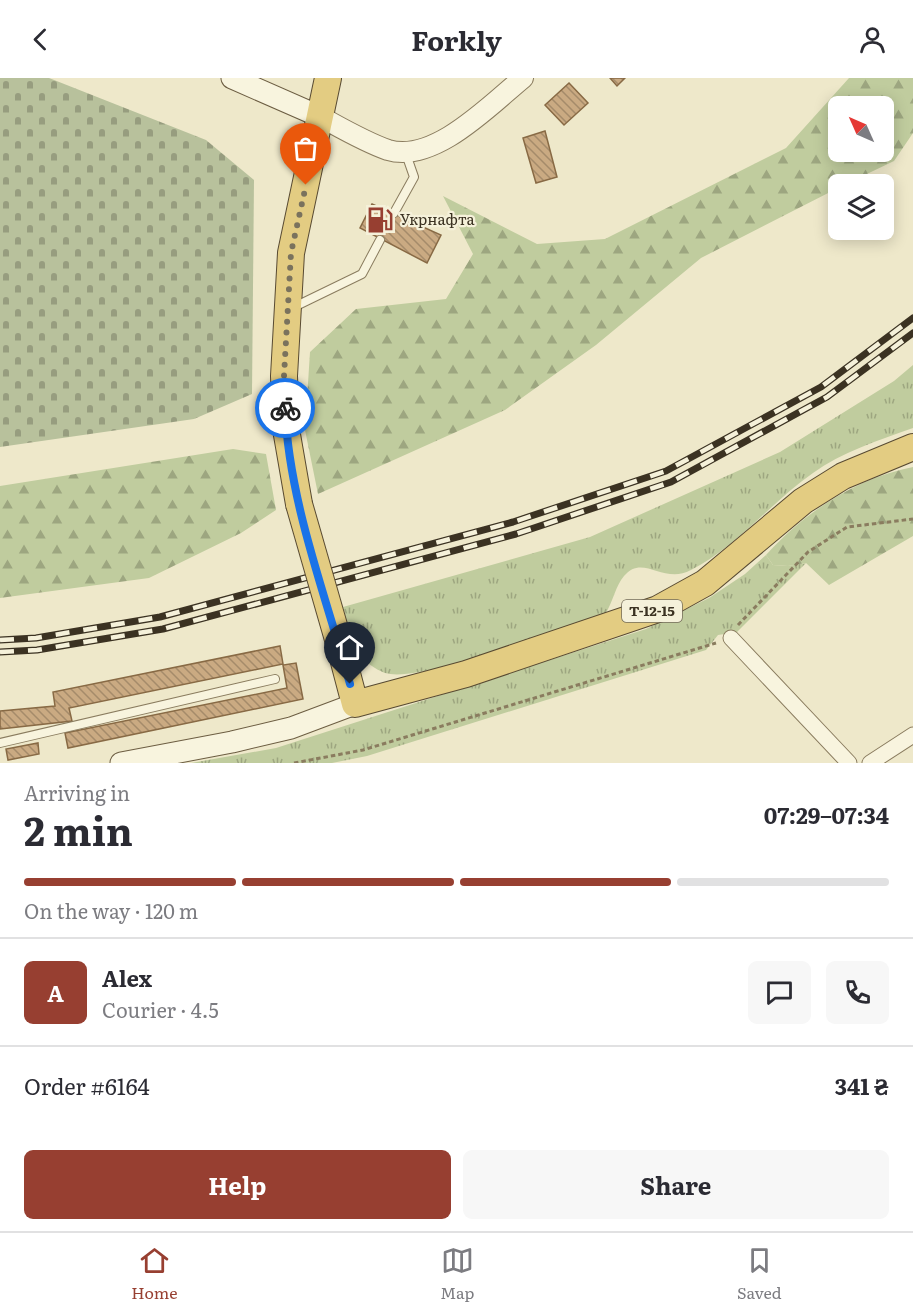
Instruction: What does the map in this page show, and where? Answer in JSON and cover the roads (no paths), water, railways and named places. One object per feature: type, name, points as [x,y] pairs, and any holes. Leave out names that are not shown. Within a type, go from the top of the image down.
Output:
[{"type":"highway","points":[[328,78],[291,253],[284,376],[286,429],[299,504],[355,704]]},
{"type":"highway","name":"Т-12-15","points":[[355,704],[466,674],[658,609],[705,583],[803,501],[843,476],[913,447]]},
{"type":"main road","points":[[232,78],[321,117]]},
{"type":"main road","points":[[121,763],[232,742],[281,730],[355,704]]},
{"type":"street","points":[[321,117],[390,150],[406,152],[426,149],[451,136],[523,78]]},
{"type":"street","points":[[730,638],[849,763]]},
{"type":"street","points":[[870,763],[913,735]]},
{"type":"lane","points":[[394,213],[414,177],[406,152]]},
{"type":"lane","points":[[288,310],[362,274],[380,240]]},
{"type":"lane","points":[[0,743],[275,679]]},
{"type":"railway","points":[[0,640],[36,638],[160,617],[513,522],[666,471],[821,387],[913,318]]},
{"type":"railway","points":[[0,652],[37,650],[163,629],[516,534],[671,482],[827,397],[913,333]]},
{"type":"place","name":"Укрнафта","points":[[380,220]]}]
